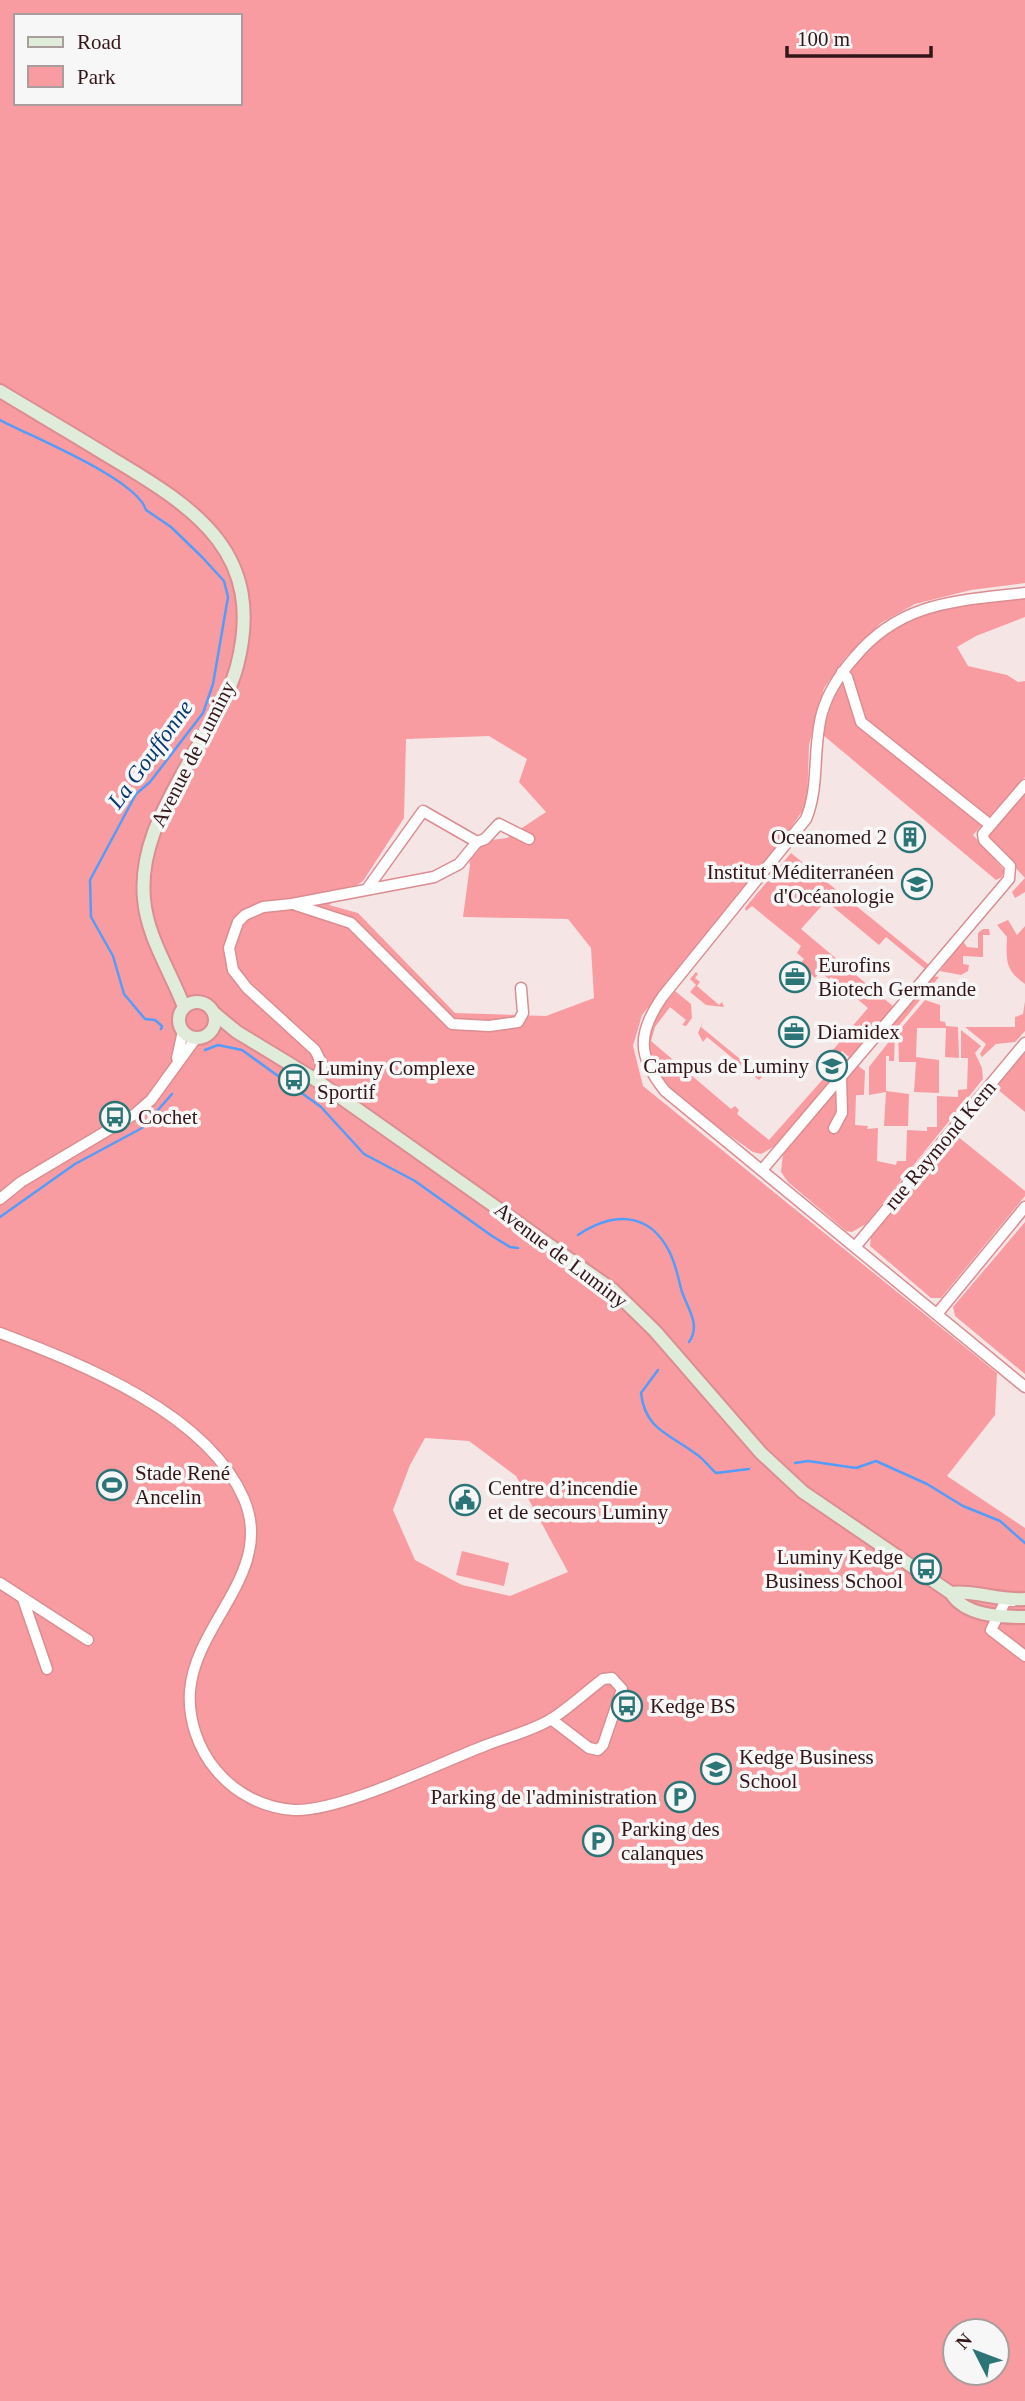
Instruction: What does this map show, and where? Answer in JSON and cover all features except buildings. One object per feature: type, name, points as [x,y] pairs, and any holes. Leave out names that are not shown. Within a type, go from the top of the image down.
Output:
[{"type":"street","name":"Avenue de Luminy","points":[[0,391],[179,499],[214,533],[235,572],[243,618],[237,667],[221,703],[161,815],[146,859],[144,901],[149,923],[175,981],[190,1004]]},
{"type":"street","points":[[1025,593],[919,609],[878,633],[842,672],[822,713],[815,788],[806,820],[663,996],[646,1022],[642,1042],[653,1076],[665,1091],[1025,1387]]},
{"type":"street","points":[[842,672],[847,677],[861,722],[989,824]]},
{"type":"street","points":[[762,1170],[1009,879],[1010,866],[984,840],[983,834],[1025,785]]},
{"type":"street","points":[[367,889],[423,811],[477,842]]},
{"type":"street","points":[[316,1080],[323,1064],[320,1057],[239,979],[230,959],[230,939],[245,915],[263,907],[292,904],[447,872],[459,864],[477,842],[485,839],[499,824],[529,839]]},
{"type":"street","points":[[292,904],[351,923],[452,1024],[489,1026],[518,1022],[523,1013],[521,988]]},
{"type":"street","points":[[0,1199],[21,1182],[135,1114],[151,1100],[196,1038],[212,1030],[214,1013],[209,1006],[190,1004],[179,1019],[183,1031],[176,1062]]},
{"type":"street","name":"Avenue de Luminy","points":[[214,1013],[237,1032],[316,1080],[613,1290],[655,1331],[761,1453],[819,1505],[951,1593],[957,1602],[998,1616],[1025,1617]]},
{"type":"street","name":"Avenue de Luminy","points":[[212,1030],[237,1032]]},
{"type":"street","points":[[183,1031],[196,1038]]},
{"type":"street","name":"rue Raymond Kern","points":[[855,1247],[1025,1043]]},
{"type":"street","points":[[834,1128],[842,1113],[841,1076]]},
{"type":"street","points":[[937,1314],[1025,1207]]},
{"type":"street","points":[[0,1333],[94,1370],[172,1419],[219,1457],[245,1501],[250,1524],[249,1558],[201,1652],[190,1693],[193,1722],[201,1747],[214,1768],[239,1792],[285,1809],[337,1803],[551,1719],[603,1679],[612,1678],[622,1689],[603,1745],[598,1750],[589,1748],[551,1719]]},
{"type":"street","points":[[0,1583],[88,1640]]},
{"type":"street","name":"Avenue de Luminy","points":[[951,1593],[960,1591],[1025,1601]]},
{"type":"street","points":[[23,1599],[47,1669]]},
{"type":"street","points":[[1006,1600],[991,1630],[1025,1656]]},
{"type":"green space","points":[[0,0],[1025,0],[1025,583],[971,590],[915,604],[881,623],[846,657],[824,688],[809,745],[807,804],[784,838],[642,1015],[633,1046],[643,1086],[997,1373],[995,1415],[947,1476],[1025,1528],[1025,2401],[0,2401]],"holes":[[[489,736],[527,759],[519,782],[546,812],[507,838],[468,843],[470,865],[463,917],[568,919],[591,948],[594,998],[546,1016],[455,1013],[358,913],[329,905],[363,881],[404,818],[406,739]],[[425,1438],[469,1441],[516,1476],[568,1572],[510,1596],[462,1585],[415,1560],[393,1510],[410,1465]]]},
{"type":"green space","points":[[1025,598],[1025,617],[976,636],[957,647],[968,666],[1007,675],[1018,682],[1025,681],[1025,777],[973,835],[1004,870],[1002,877],[996,880],[823,735],[834,698],[853,664],[879,635],[895,624],[933,611],[995,600]]},
{"type":"green space","points":[[1025,792],[1025,878],[989,839],[988,834]]},
{"type":"green space","points":[[791,853],[929,965],[925,969],[886,937],[879,945],[826,901],[801,929],[894,1007],[866,1041],[851,1028],[868,1008],[831,977],[829,979],[820,972],[815,978],[800,965],[804,959],[797,953],[801,946],[752,906],[746,911],[745,908]]},
{"type":"green space","points":[[1025,878],[1025,892],[1015,898],[1012,892]]},
{"type":"green space","points":[[1008,920],[1017,935],[1025,926],[1025,984],[1010,969],[1007,937],[997,925]]},
{"type":"green space","points":[[989,929],[990,935],[983,935],[983,957],[963,956],[963,964],[969,965],[968,971],[961,975],[940,971],[962,940],[967,947],[978,948],[978,933]]},
{"type":"green space","points":[[696,972],[698,974],[695,978],[700,982],[697,986],[719,1005],[722,1002],[724,1007],[706,1005],[690,992],[696,985],[690,979]]},
{"type":"green space","points":[[932,976],[939,977],[896,1029],[891,1025]]},
{"type":"green space","points":[[675,991],[691,1004],[692,1018],[686,1026],[682,1025],[686,1020],[670,1007],[655,1027],[651,1041],[731,1109],[735,1106],[739,1110],[737,1114],[769,1140],[832,1069],[837,1072],[849,1057],[842,1051],[824,1075],[817,1069],[848,1032],[863,1044],[775,1146],[761,1154],[753,1152],[688,1104],[672,1089],[650,1058],[648,1042],[651,1028]]},
{"type":"green space","points":[[925,1000],[940,1005],[940,1021],[945,1022],[946,1026],[958,1027],[959,1058],[945,1057],[946,1028],[917,1028],[916,1057],[939,1060],[939,1093],[914,1092],[916,1062],[899,1062],[898,1032]]},
{"type":"green space","points":[[1025,1001],[1025,1031],[1015,1042],[996,1044],[982,1057],[980,1054],[986,1044],[965,1027],[1015,1027],[1015,1017],[1023,1014]]},
{"type":"green space","points":[[703,1021],[701,1027],[762,1077],[759,1080],[707,1037],[703,1042],[698,1033]]},
{"type":"green space","points":[[961,1030],[981,1046],[975,1053],[982,1068],[983,1079],[866,1224],[852,1232],[846,1231],[788,1182],[781,1172],[783,1154],[857,1065],[865,1071],[864,1095],[856,1095],[855,1125],[868,1126],[867,1129],[878,1128],[877,1161],[896,1165],[897,1161],[906,1161],[907,1130],[927,1131],[927,1127],[937,1127],[937,1096],[958,1097],[958,1090],[967,1089],[968,1058],[961,1058]]},
{"type":"green space","points":[[895,1034],[894,1061],[889,1061],[889,1056],[886,1056],[886,1091],[909,1094],[908,1126],[884,1126],[886,1092],[869,1095],[869,1067]]},
{"type":"green space","points":[[1025,1053],[1025,1112],[997,1089],[997,1084]]},
{"type":"green space","points":[[956,1135],[1025,1191],[1025,1196],[941,1298],[931,1298],[870,1246],[871,1237]]},
{"type":"green space","points":[[1025,1222],[1025,1374],[955,1316],[953,1307]]},
{"type":"green space","points":[[462,1551],[509,1563],[504,1586],[456,1575]]},
{"type":"waterway","name":"La Gouffonne","points":[[0,420],[82,460],[124,485],[146,510],[171,527],[224,581],[228,597],[213,684],[203,713],[150,782],[136,794],[90,880],[91,917],[113,956],[124,994],[145,1019],[155,1020],[162,1026],[161,1029]]},
{"type":"waterway","name":"La Gouffonne","points":[[205,1050],[218,1045],[242,1050],[321,1107],[364,1154],[415,1181],[492,1236],[510,1247],[518,1248]]},
{"type":"waterway","points":[[0,1217],[75,1164],[142,1128],[172,1094]]},
{"type":"waterway","name":"La Gouffonne","points":[[578,1235],[603,1222],[616,1220],[628,1219],[651,1228],[669,1251],[675,1266],[694,1323],[689,1342]]},
{"type":"waterway","name":"La Gouffonne","points":[[658,1370],[641,1393],[643,1405],[653,1423],[699,1456],[716,1473],[749,1469]]},
{"type":"waterway","name":"La Gouffonne","points":[[795,1463],[808,1461],[856,1468],[876,1461],[927,1484],[963,1506],[1000,1521],[1025,1543]]},
{"type":"place","name":"Oceanomed 2","points":[[910,837]]},
{"type":"place","name":"Institut Méditerranéen d'Océanologie","points":[[917,884]]},
{"type":"place","name":"Eurofins Biotech Germande","points":[[795,977]]},
{"type":"place","name":"Diamidex","points":[[794,1032]]},
{"type":"place","name":"Campus de Luminy","points":[[832,1066]]},
{"type":"place","name":"Luminy Complexe Sportif","points":[[294,1080]]},
{"type":"place","name":"Cochet","points":[[115,1117]]},
{"type":"place","name":"Stade René Ancelin","points":[[112,1485]]},
{"type":"place","name":"Centre d’incendie et de secours Luminy","points":[[465,1500]]},
{"type":"place","name":"Luminy Kedge Business School","points":[[926,1569]]},
{"type":"place","name":"Kedge BS","points":[[627,1706]]},
{"type":"place","name":"Kedge Business School","points":[[716,1769]]},
{"type":"place","name":"Parking de l'administration","points":[[680,1797]]},
{"type":"place","name":"Parking des calanques","points":[[598,1841]]}]
